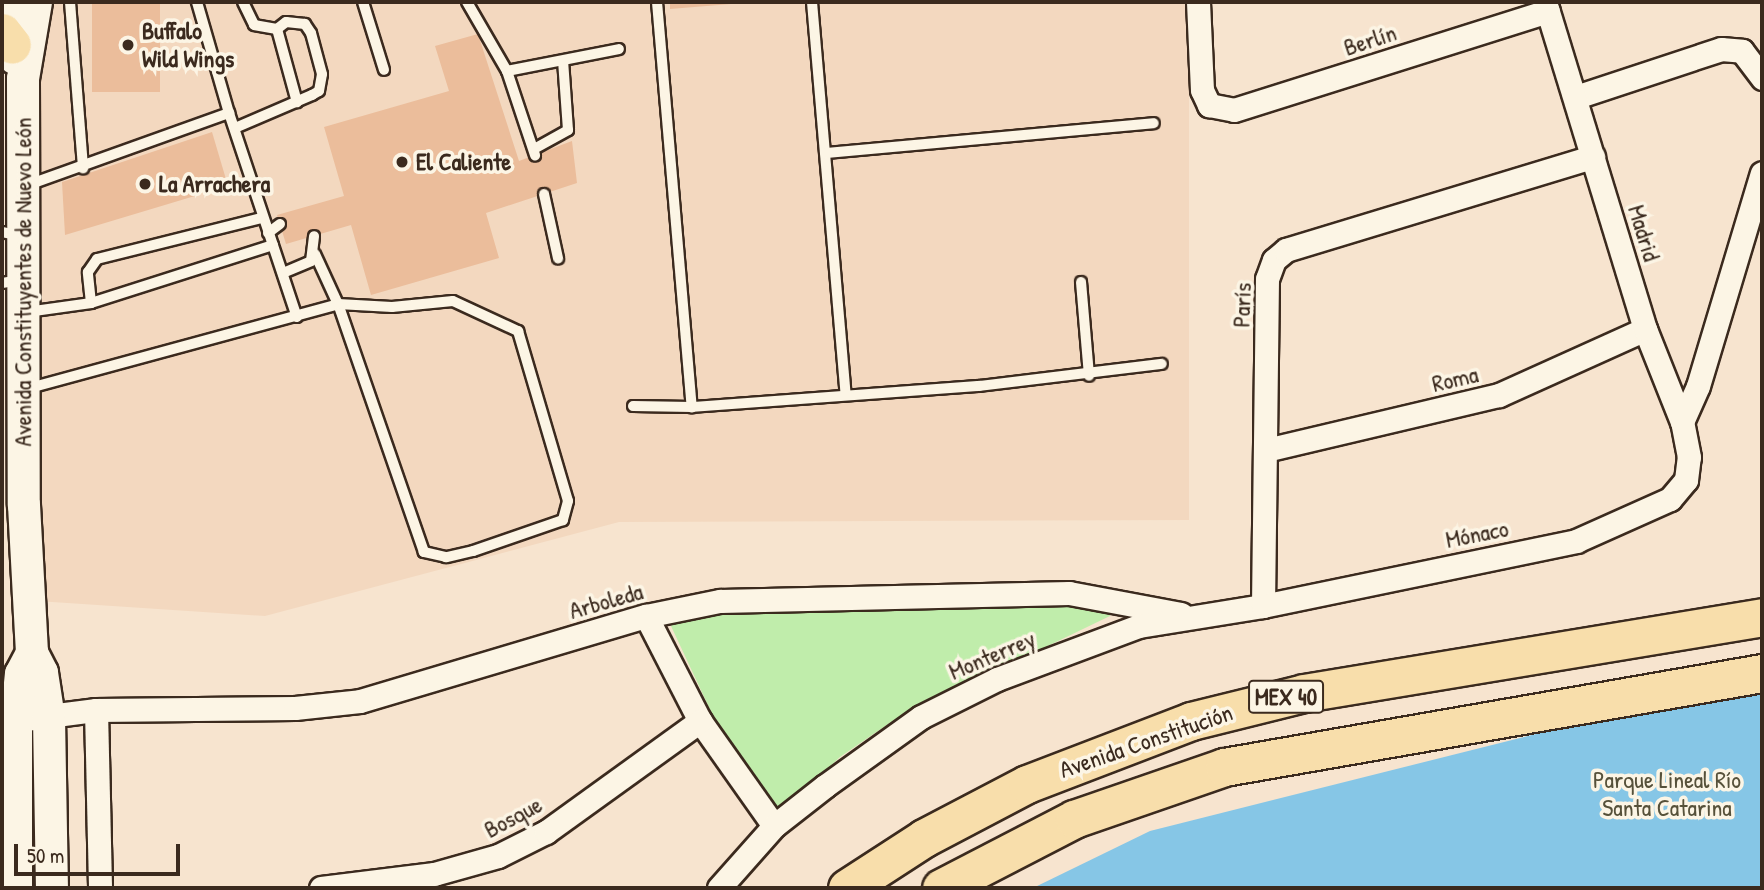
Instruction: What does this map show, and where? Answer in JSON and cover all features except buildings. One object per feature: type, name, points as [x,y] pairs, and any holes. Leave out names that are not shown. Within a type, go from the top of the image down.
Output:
[{"type":"highway","name":"Avenida Constitución","points":[[847,888],[924,838],[1027,784],[1191,721],[1304,693],[1762,617]]},
{"type":"highway","name":"Avenida Constitución","points":[[941,888],[1074,819],[1224,766],[1762,673]]},
{"type":"main road","name":"Avenida Constituyentes de Nuevo León","points":[[7,2],[21,188],[11,234],[11,281],[21,313],[17,355],[23,390],[19,424],[18,505],[32,653],[42,673],[48,718],[52,888]]},
{"type":"main road","name":"Avenida Constituyentes de Nuevo León","points":[[11,59],[36,2]]},
{"type":"main road","name":"Avenida Constituyentes de Nuevo León","points":[[16,888],[9,722],[21,674],[32,653]]},
{"type":"street","name":"Berlín","points":[[1198,2],[1202,90],[1209,105],[1234,110],[1547,7]]},
{"type":"street","name":"Madrid","points":[[1547,7],[1645,329],[1682,422],[1689,457],[1686,480]]},
{"type":"street","points":[[1576,97],[1721,49],[1742,51],[1762,78]]},
{"type":"street","name":"París","points":[[1263,606],[1267,279],[1274,260],[1286,250],[1593,158]]},
{"type":"street","points":[[1682,422],[1698,386],[1762,173]]},
{"type":"street","name":"Roma","points":[[1266,450],[1499,395],[1645,329]]},
{"type":"street","name":"Mónaco","points":[[1263,606],[1576,541],[1647,514],[1686,480]]},
{"type":"street","name":"Arboleda","points":[[9,722],[96,710],[295,708],[360,701],[646,616],[720,601],[1028,593],[1129,601],[1185,615]]},
{"type":"street","name":"Monterrey","points":[[719,888],[774,826],[884,743],[959,696],[1115,634],[1185,615],[1263,606]]},
{"type":"street","points":[[646,616],[700,721],[774,826]]},
{"type":"street","points":[[96,710],[100,888]]},
{"type":"street","name":"Bosque","points":[[320,888],[434,874],[498,856],[546,832],[700,721]]},
{"type":"lane","points":[[70,2],[83,168]]},
{"type":"lane","points":[[197,2],[262,218],[297,317]]},
{"type":"lane","points":[[235,128],[319,91],[322,74],[305,24],[286,22],[277,29],[254,25],[243,2]]},
{"type":"lane","points":[[363,2],[384,70]]},
{"type":"lane","points":[[467,2],[507,71],[534,152],[568,130],[563,61]]},
{"type":"lane","points":[[657,2],[692,407]]},
{"type":"lane","points":[[812,2],[846,395]]},
{"type":"lane","points":[[277,29],[297,102]]},
{"type":"lane","points":[[507,71],[619,49]]},
{"type":"lane","points":[[21,188],[83,168],[229,113]]},
{"type":"lane","points":[[826,153],[1154,123]]},
{"type":"lane","points":[[544,194],[558,258]]},
{"type":"lane","points":[[91,303],[88,272],[97,259],[262,218]]},
{"type":"lane","points":[[268,233],[280,224]]},
{"type":"lane","points":[[23,390],[338,304],[393,307],[453,301],[482,309],[518,331],[568,501],[564,520],[473,551],[446,557],[424,552],[338,304],[315,254],[314,236]]},
{"type":"lane","points":[[21,313],[91,303],[273,245]]},
{"type":"lane","points":[[283,273],[304,267],[315,254]]},
{"type":"lane","points":[[1082,282],[1089,376]]},
{"type":"lane","points":[[633,406],[692,407],[1089,376],[1162,364]]},
{"type":"shaded area","points":[[33,2],[1189,2],[1189,520],[619,522],[265,616],[37,601]]},
{"type":"green space","points":[[1096,604],[1111,609],[1110,616],[894,720],[840,757],[785,809],[778,809],[713,716],[671,626],[676,617],[770,609]]},
{"type":"water","name":"Parque Lineal Río Santa Catarina","points":[[1762,694],[1762,888],[1033,888],[1150,831],[1655,704]]},
{"type":"place","name":"Buffalo Wild Wings","points":[[128,45]]},
{"type":"place","name":"El Caliente","points":[[402,162]]},
{"type":"place","name":"La Arrachera","points":[[145,184]]}]
